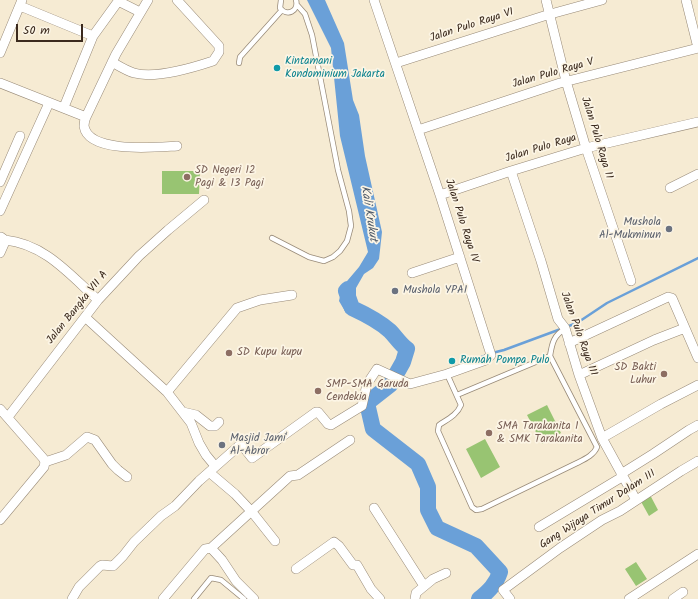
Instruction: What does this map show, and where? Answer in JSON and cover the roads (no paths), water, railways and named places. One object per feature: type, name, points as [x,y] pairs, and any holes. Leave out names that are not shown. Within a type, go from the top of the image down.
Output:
[{"type":"street","points":[[64,107],[93,36],[118,0],[140,12]]},
{"type":"street","points":[[148,0],[112,62],[86,117],[84,126],[90,136],[99,142],[111,146],[177,146]]},
{"type":"street","points":[[112,62],[136,73],[148,74],[164,73],[213,61],[217,57],[219,46],[177,0]]},
{"type":"street","name":"Jalan Pulo Raya IV","points":[[212,469],[241,444],[252,458],[316,412],[318,412],[328,424],[331,425],[360,408],[362,406],[367,384],[377,369],[410,384],[447,374],[486,360],[491,355],[440,195],[374,0]]},
{"type":"street","name":"Jalan Pulo Raya II","points":[[546,0],[566,81],[586,148],[631,280]]},
{"type":"street","name":"Jalan Pulo Raya VI","points":[[396,63],[549,14],[602,0]]},
{"type":"street","points":[[686,0],[698,48]]},
{"type":"street","points":[[0,53],[21,3],[93,36]]},
{"type":"street","name":"Jalan Pulo Raya V","points":[[418,130],[566,81],[698,48]]},
{"type":"street","points":[[0,83],[64,107],[86,117]]},
{"type":"street","points":[[0,211],[19,168],[52,103]]},
{"type":"street","name":"Jalan Pulo Raya","points":[[440,195],[586,148],[698,122]]},
{"type":"street","points":[[0,182],[4,161],[20,136]]},
{"type":"street","points":[[4,161],[19,168]]},
{"type":"street","name":"Jalan Pulo Raya III","points":[[511,171],[541,261],[558,319],[565,329],[602,438],[636,500]]},
{"type":"street","points":[[670,188],[698,174]]},
{"type":"street","name":"Jalan Bangka VII A","points":[[8,417],[98,300],[139,256],[204,200]]},
{"type":"street","points":[[2,238],[41,251],[60,264],[98,300]]},
{"type":"street","points":[[0,253],[4,244],[2,238]]},
{"type":"street","points":[[412,273],[460,257]]},
{"type":"street","points":[[167,392],[237,308],[260,300],[292,295]]},
{"type":"street","points":[[569,343],[668,296],[672,298],[685,328],[696,348],[698,358]]},
{"type":"street","points":[[85,317],[167,392],[191,423],[212,469],[252,512],[275,541]]},
{"type":"street","points":[[580,375],[654,340],[685,328]]},
{"type":"street","points":[[602,438],[661,404],[698,385]]},
{"type":"street","points":[[0,409],[45,462],[44,467],[0,520]]},
{"type":"street","points":[[183,412],[196,415],[210,426],[215,426],[219,422]]},
{"type":"street","points":[[540,527],[688,430],[698,425]]},
{"type":"street","points":[[45,462],[66,455],[88,436],[95,440],[104,450],[118,470],[127,476]]},
{"type":"street","points":[[163,599],[205,549],[211,548],[290,476],[298,475],[350,440]]},
{"type":"street","name":"Gang Wijaya Timur Dalam III","points":[[510,599],[503,590],[560,548],[602,520],[620,511],[698,461]]},
{"type":"street","points":[[72,599],[80,587],[100,566],[113,566],[116,564],[134,542],[161,516],[175,506],[212,469]]},
{"type":"street","points":[[374,508],[424,586]]},
{"type":"street","points":[[296,570],[334,542],[339,546],[353,565],[357,566],[380,599]]},
{"type":"street","points":[[211,548],[222,560],[236,582],[254,599]]},
{"type":"street","points":[[629,599],[698,554]]},
{"type":"street","points":[[415,599],[416,593],[424,586],[433,579],[446,573]]},
{"type":"street","points":[[673,599],[683,592]]},
{"type":"lane","points":[[281,0],[280,4],[282,10],[288,13],[294,11],[296,3]]},
{"type":"lane","points":[[272,238],[309,257],[324,261],[333,257],[347,242],[351,226],[349,211],[338,170],[312,35],[305,14],[296,3]]},
{"type":"lane","points":[[239,63],[240,57],[282,10]]},
{"type":"lane","points":[[447,374],[458,395],[461,405],[459,411],[454,416],[439,425],[438,431],[472,507],[476,510],[482,510],[501,499],[577,463],[595,451],[597,446],[550,356],[556,335],[565,329]]},
{"type":"lane","points":[[458,395],[550,356]]},
{"type":"lane","points":[[194,599],[211,578],[221,580],[244,599]]},
{"type":"water","points":[[307,0],[325,0],[344,43],[353,100],[359,115],[365,156],[382,232],[379,259],[373,268],[364,274],[356,288],[356,299],[352,308],[346,313],[339,301],[342,287],[359,267],[368,252],[340,136],[331,48]]},
{"type":"waterway","points":[[492,353],[577,323],[607,303],[698,258]]},
{"type":"waterway","name":"Kali Krukut","points":[[348,289],[346,291],[352,308],[381,324],[407,349],[403,362],[390,385],[367,403],[373,429],[418,464],[428,487],[428,510],[437,528],[476,546],[500,572],[492,587],[479,599]]},
{"type":"waterway","points":[[462,364],[487,355]]},
{"type":"place","name":"Kintamani Kondominium Jakarta","points":[[277,68]]},
{"type":"place","name":"SD Negeri 12 Pagi & 13 Pagi","points":[[187,177]]},
{"type":"place","name":"Mushola Al-Mukminun","points":[[669,229]]},
{"type":"place","name":"Mushola YPAI","points":[[395,291]]},
{"type":"place","name":"SD Kupu kupu","points":[[229,353]]},
{"type":"place","name":"Rumah Pompa Pulo","points":[[452,361]]},
{"type":"place","name":"SD Bakti Luhur","points":[[664,374]]},
{"type":"place","name":"SMP-SMA Garuda Cendekia","points":[[318,391]]},
{"type":"place","name":"SMA Tarakanita 1 & SMK Tarakanita","points":[[489,433]]},
{"type":"place","name":"Masjid Jami' Al-Abror","points":[[222,445]]}]
